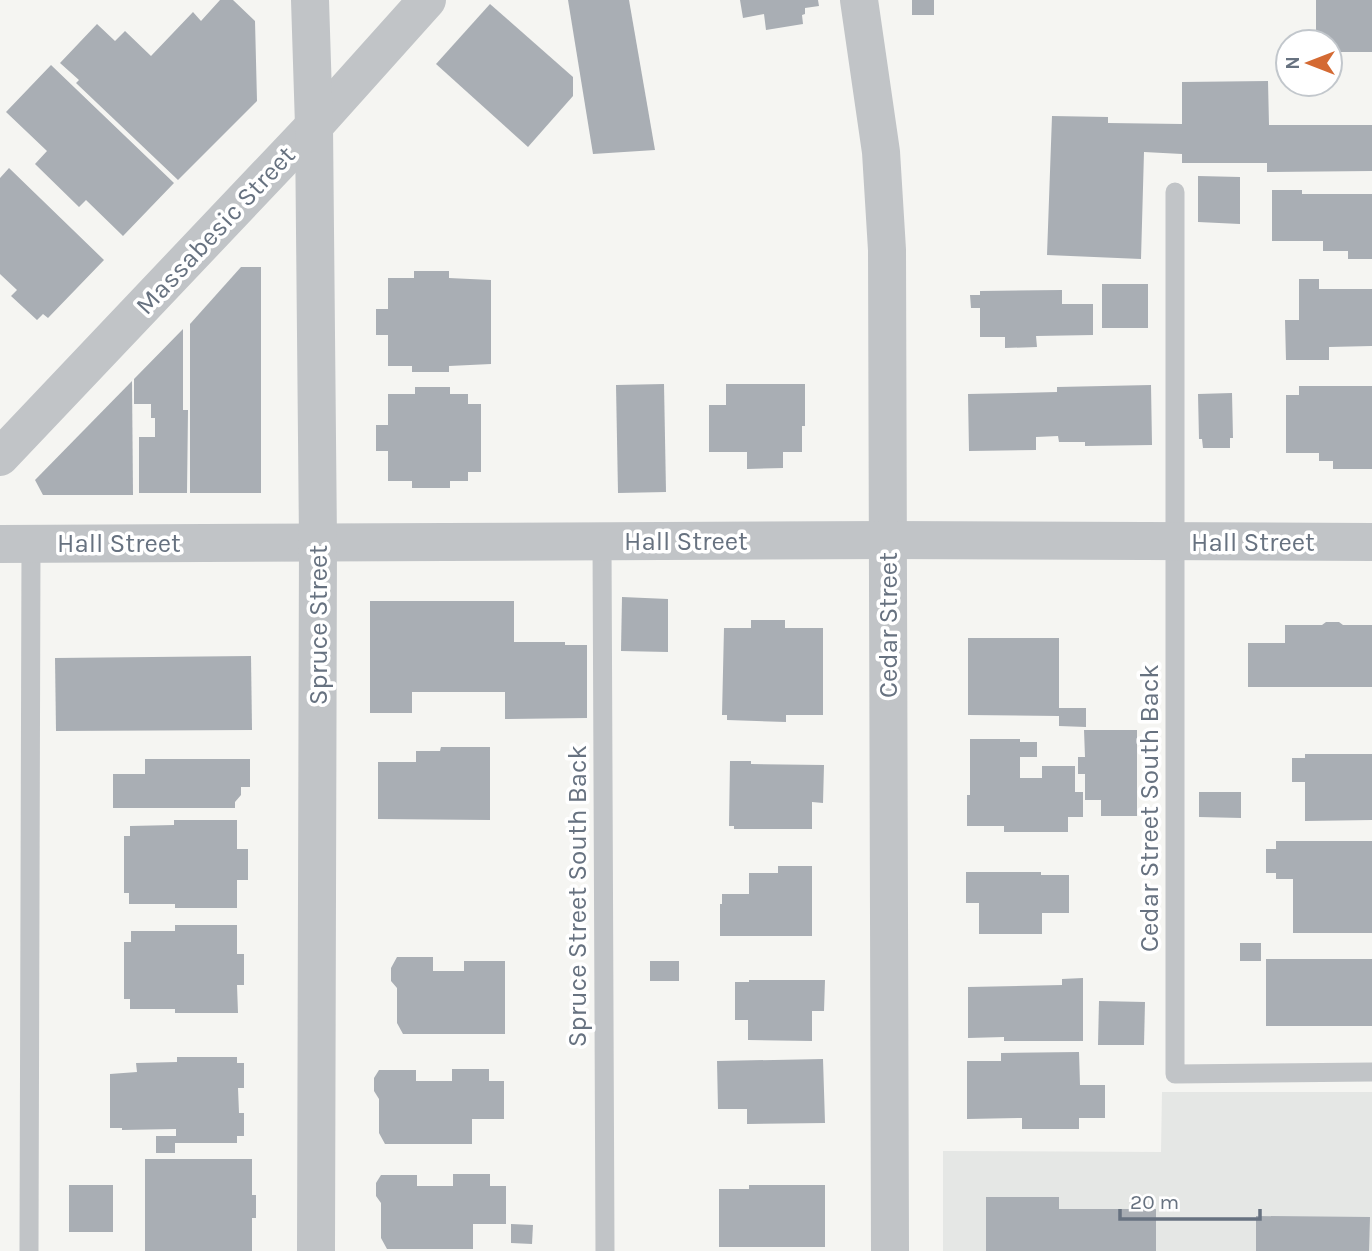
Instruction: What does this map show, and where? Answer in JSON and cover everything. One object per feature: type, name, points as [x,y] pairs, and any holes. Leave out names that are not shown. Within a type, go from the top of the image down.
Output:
[{"type":"street","name":"Spruce Street","points":[[310,0],[314,126],[318,542],[316,1251]]},
{"type":"street","name":"Massabesic Street","points":[[0,457],[314,126],[427,0]]},
{"type":"street","name":"Cedar Street","points":[[859,0],[881,152],[887,250],[890,1251]]},
{"type":"street","name":"Hall Street","points":[[15,543],[888,540],[1372,542]]},
{"type":"lane","name":"Cedar Street South Back","points":[[1175,192],[1175,1074],[1372,1072]]},
{"type":"lane","name":"Spruce Street South Back","points":[[602,541],[605,1251]]},
{"type":"lane","points":[[15,543],[29,1251]]},
{"type":"shaded area","points":[[1162,1092],[1372,1092],[1372,1251],[943,1251],[943,1151],[1161,1152]]},
{"type":"building","points":[[220,0],[233,0],[255,21],[257,101],[178,180],[76,83],[79,80],[60,63],[97,24],[115,41],[125,31],[151,56],[193,12],[201,21]]},
{"type":"building","points":[[568,0],[629,0],[655,150],[593,154]]},
{"type":"building","points":[[740,0],[818,0],[819,6],[805,8],[805,14],[802,15],[803,24],[766,30],[764,14],[743,18]]},
{"type":"building","points":[[912,0],[934,0],[934,15],[912,15]]},
{"type":"building","points":[[1316,0],[1372,0],[1372,52],[1344,52],[1344,28],[1316,28]]},
{"type":"building","points":[[490,4],[573,77],[573,96],[528,147],[436,64]]},
{"type":"building","points":[[51,65],[174,183],[123,236],[86,200],[79,207],[35,164],[47,151],[6,112]]},
{"type":"building","points":[[1268,81],[1269,125],[1372,125],[1372,171],[1267,172],[1267,163],[1182,163],[1182,154],[1144,152],[1141,259],[1047,255],[1052,116],[1108,117],[1108,123],[1182,124],[1182,82]]},
{"type":"building","points":[[9,168],[104,260],[48,318],[43,314],[37,320],[11,296],[17,290],[0,274],[0,178]]},
{"type":"building","points":[[1198,176],[1240,177],[1240,224],[1198,222]]},
{"type":"building","points":[[1272,190],[1302,190],[1302,194],[1372,194],[1372,259],[1348,259],[1348,251],[1323,251],[1323,241],[1272,241]]},
{"type":"building","points":[[241,267],[261,267],[261,493],[190,493],[190,324]]},
{"type":"building","points":[[414,271],[449,271],[449,278],[491,280],[491,364],[449,366],[449,372],[412,372],[412,366],[388,366],[388,335],[376,335],[376,309],[388,309],[388,278],[414,278]]},
{"type":"building","points":[[1299,279],[1319,279],[1319,289],[1372,289],[1372,346],[1329,347],[1329,360],[1286,360],[1285,320],[1299,320]]},
{"type":"building","points":[[1102,284],[1148,284],[1148,328],[1102,328]]},
{"type":"building","points":[[1062,290],[1062,304],[1093,304],[1093,335],[1036,336],[1037,347],[1005,348],[1005,337],[980,337],[980,308],[971,308],[970,295],[980,295],[980,291]]},
{"type":"building","points":[[183,329],[183,410],[188,410],[187,493],[139,493],[139,437],[155,437],[155,418],[151,418],[151,404],[134,404],[134,379]]},
{"type":"building","points":[[132,381],[133,495],[43,495],[35,480]]},
{"type":"building","points":[[664,384],[666,492],[618,493],[616,385]]},
{"type":"building","points":[[726,384],[805,384],[802,452],[783,452],[783,468],[747,469],[747,452],[709,452],[709,405],[726,405]]},
{"type":"building","points":[[1151,385],[1152,445],[1085,446],[1085,442],[1059,442],[1058,436],[1036,437],[1036,450],[969,451],[968,394],[1057,392],[1057,387]]},
{"type":"building","points":[[1299,386],[1372,386],[1372,469],[1333,469],[1333,461],[1319,461],[1319,453],[1286,453],[1286,395],[1299,395]]},
{"type":"building","points":[[415,387],[450,387],[450,394],[468,394],[468,404],[481,404],[481,472],[468,472],[468,481],[450,481],[450,488],[412,488],[412,481],[388,481],[388,451],[376,451],[376,425],[388,425],[388,394],[415,394]]},
{"type":"building","points":[[1232,393],[1233,438],[1230,438],[1230,448],[1203,448],[1202,439],[1199,439],[1198,394]]},
{"type":"building","points":[[622,597],[668,599],[668,652],[621,651]]},
{"type":"building","points":[[370,601],[514,601],[514,642],[587,645],[587,718],[505,719],[505,692],[412,692],[412,713],[370,713]]},
{"type":"building","points":[[751,620],[785,620],[785,628],[823,628],[823,715],[786,715],[786,722],[727,720],[727,715],[722,715],[724,628],[751,628]]},
{"type":"building","points":[[1326,622],[1372,625],[1372,687],[1248,687],[1248,643],[1285,643],[1285,625],[1322,625]]},
{"type":"building","points":[[968,638],[1059,638],[1059,708],[1086,708],[1086,727],[1059,726],[1059,716],[968,715]]},
{"type":"building","points":[[251,656],[252,730],[56,731],[55,658]]},
{"type":"building","points":[[1084,730],[1137,730],[1137,816],[1101,816],[1101,800],[1085,800],[1085,774],[1078,774],[1078,757],[1085,757]]},
{"type":"building","points":[[970,739],[1020,739],[1020,742],[1037,742],[1037,757],[1020,757],[1020,778],[1042,778],[1042,766],[1075,766],[1075,792],[1083,792],[1083,817],[1068,817],[1068,832],[1004,832],[1004,826],[967,826]]},
{"type":"building","points":[[441,747],[490,747],[490,820],[378,819],[378,762],[416,762],[416,751],[440,751]]},
{"type":"building","points":[[1305,754],[1372,754],[1372,820],[1305,821],[1305,782],[1292,782],[1292,758],[1305,758]]},
{"type":"building","points":[[145,759],[250,759],[250,787],[241,787],[241,795],[235,802],[235,808],[113,808],[113,774],[145,774]]},
{"type":"building","points":[[730,761],[751,761],[751,764],[824,765],[823,803],[812,802],[812,829],[734,829],[734,826],[729,826]]},
{"type":"building","points":[[1199,792],[1241,792],[1241,818],[1199,817]]},
{"type":"building","points":[[174,820],[237,820],[237,849],[248,849],[248,880],[237,880],[237,908],[175,908],[175,904],[129,904],[129,893],[124,893],[124,836],[130,836],[130,826],[174,825]]},
{"type":"building","points":[[1276,841],[1372,841],[1372,933],[1293,933],[1293,879],[1276,879],[1276,873],[1266,873],[1266,849],[1276,849]]},
{"type":"building","points":[[778,866],[812,866],[812,936],[720,936],[722,894],[749,894],[749,873],[778,873]]},
{"type":"building","points":[[966,872],[1041,872],[1041,875],[1069,875],[1069,913],[1042,913],[1042,934],[979,934],[979,903],[966,903]]},
{"type":"building","points":[[175,925],[237,925],[237,954],[244,954],[244,985],[237,985],[238,1013],[175,1013],[175,1009],[130,1009],[130,999],[124,999],[124,942],[131,942],[131,931],[175,931]]},
{"type":"building","points":[[1240,943],[1261,943],[1261,961],[1240,961]]},
{"type":"building","points":[[397,957],[433,957],[433,971],[464,971],[464,961],[505,961],[505,1034],[403,1034],[397,1023],[397,988],[391,981],[391,968]]},
{"type":"building","points":[[1266,959],[1372,959],[1372,1026],[1266,1026]]},
{"type":"building","points":[[650,961],[679,961],[679,981],[650,981]]},
{"type":"building","points":[[1083,978],[1083,1041],[968,1038],[968,987],[1062,985],[1062,979]]},
{"type":"building","points":[[825,980],[824,1011],[812,1011],[812,1041],[748,1040],[748,1020],[735,1020],[735,982]]},
{"type":"building","points":[[1099,1001],[1145,1002],[1144,1045],[1098,1045]]},
{"type":"building","points":[[1079,1052],[1080,1085],[1105,1085],[1105,1118],[1079,1118],[1079,1129],[1022,1129],[1022,1118],[967,1119],[967,1061],[1001,1061],[1001,1053]]},
{"type":"building","points":[[177,1057],[237,1057],[237,1063],[244,1063],[244,1088],[238,1088],[239,1113],[244,1113],[244,1136],[237,1136],[237,1143],[175,1143],[175,1153],[156,1153],[156,1136],[176,1136],[176,1129],[110,1128],[110,1074],[137,1072],[136,1063],[177,1062]]},
{"type":"building","points":[[823,1059],[825,1123],[747,1124],[747,1109],[718,1109],[717,1061]]},
{"type":"building","points":[[452,1069],[489,1069],[489,1081],[504,1081],[504,1119],[472,1119],[472,1144],[385,1144],[379,1133],[379,1099],[374,1091],[374,1078],[379,1070],[416,1070],[416,1081],[452,1081]]},
{"type":"building","points":[[145,1159],[252,1159],[252,1195],[256,1195],[256,1218],[252,1218],[252,1251],[145,1251]]},
{"type":"building","points":[[453,1174],[490,1174],[490,1186],[506,1186],[506,1224],[473,1224],[473,1249],[387,1249],[381,1238],[381,1203],[376,1196],[376,1183],[381,1175],[417,1175],[417,1186],[453,1186]]},
{"type":"building","points":[[69,1185],[113,1185],[113,1232],[69,1232]]},
{"type":"building","points":[[749,1185],[825,1185],[825,1247],[719,1247],[719,1189],[749,1189]]},
{"type":"building","points":[[986,1197],[1059,1197],[1059,1209],[1156,1209],[1156,1251],[986,1251]]},
{"type":"building","points":[[1256,1216],[1370,1217],[1369,1251],[1256,1251]]},
{"type":"building","points":[[511,1224],[533,1225],[532,1244],[511,1243]]}]
